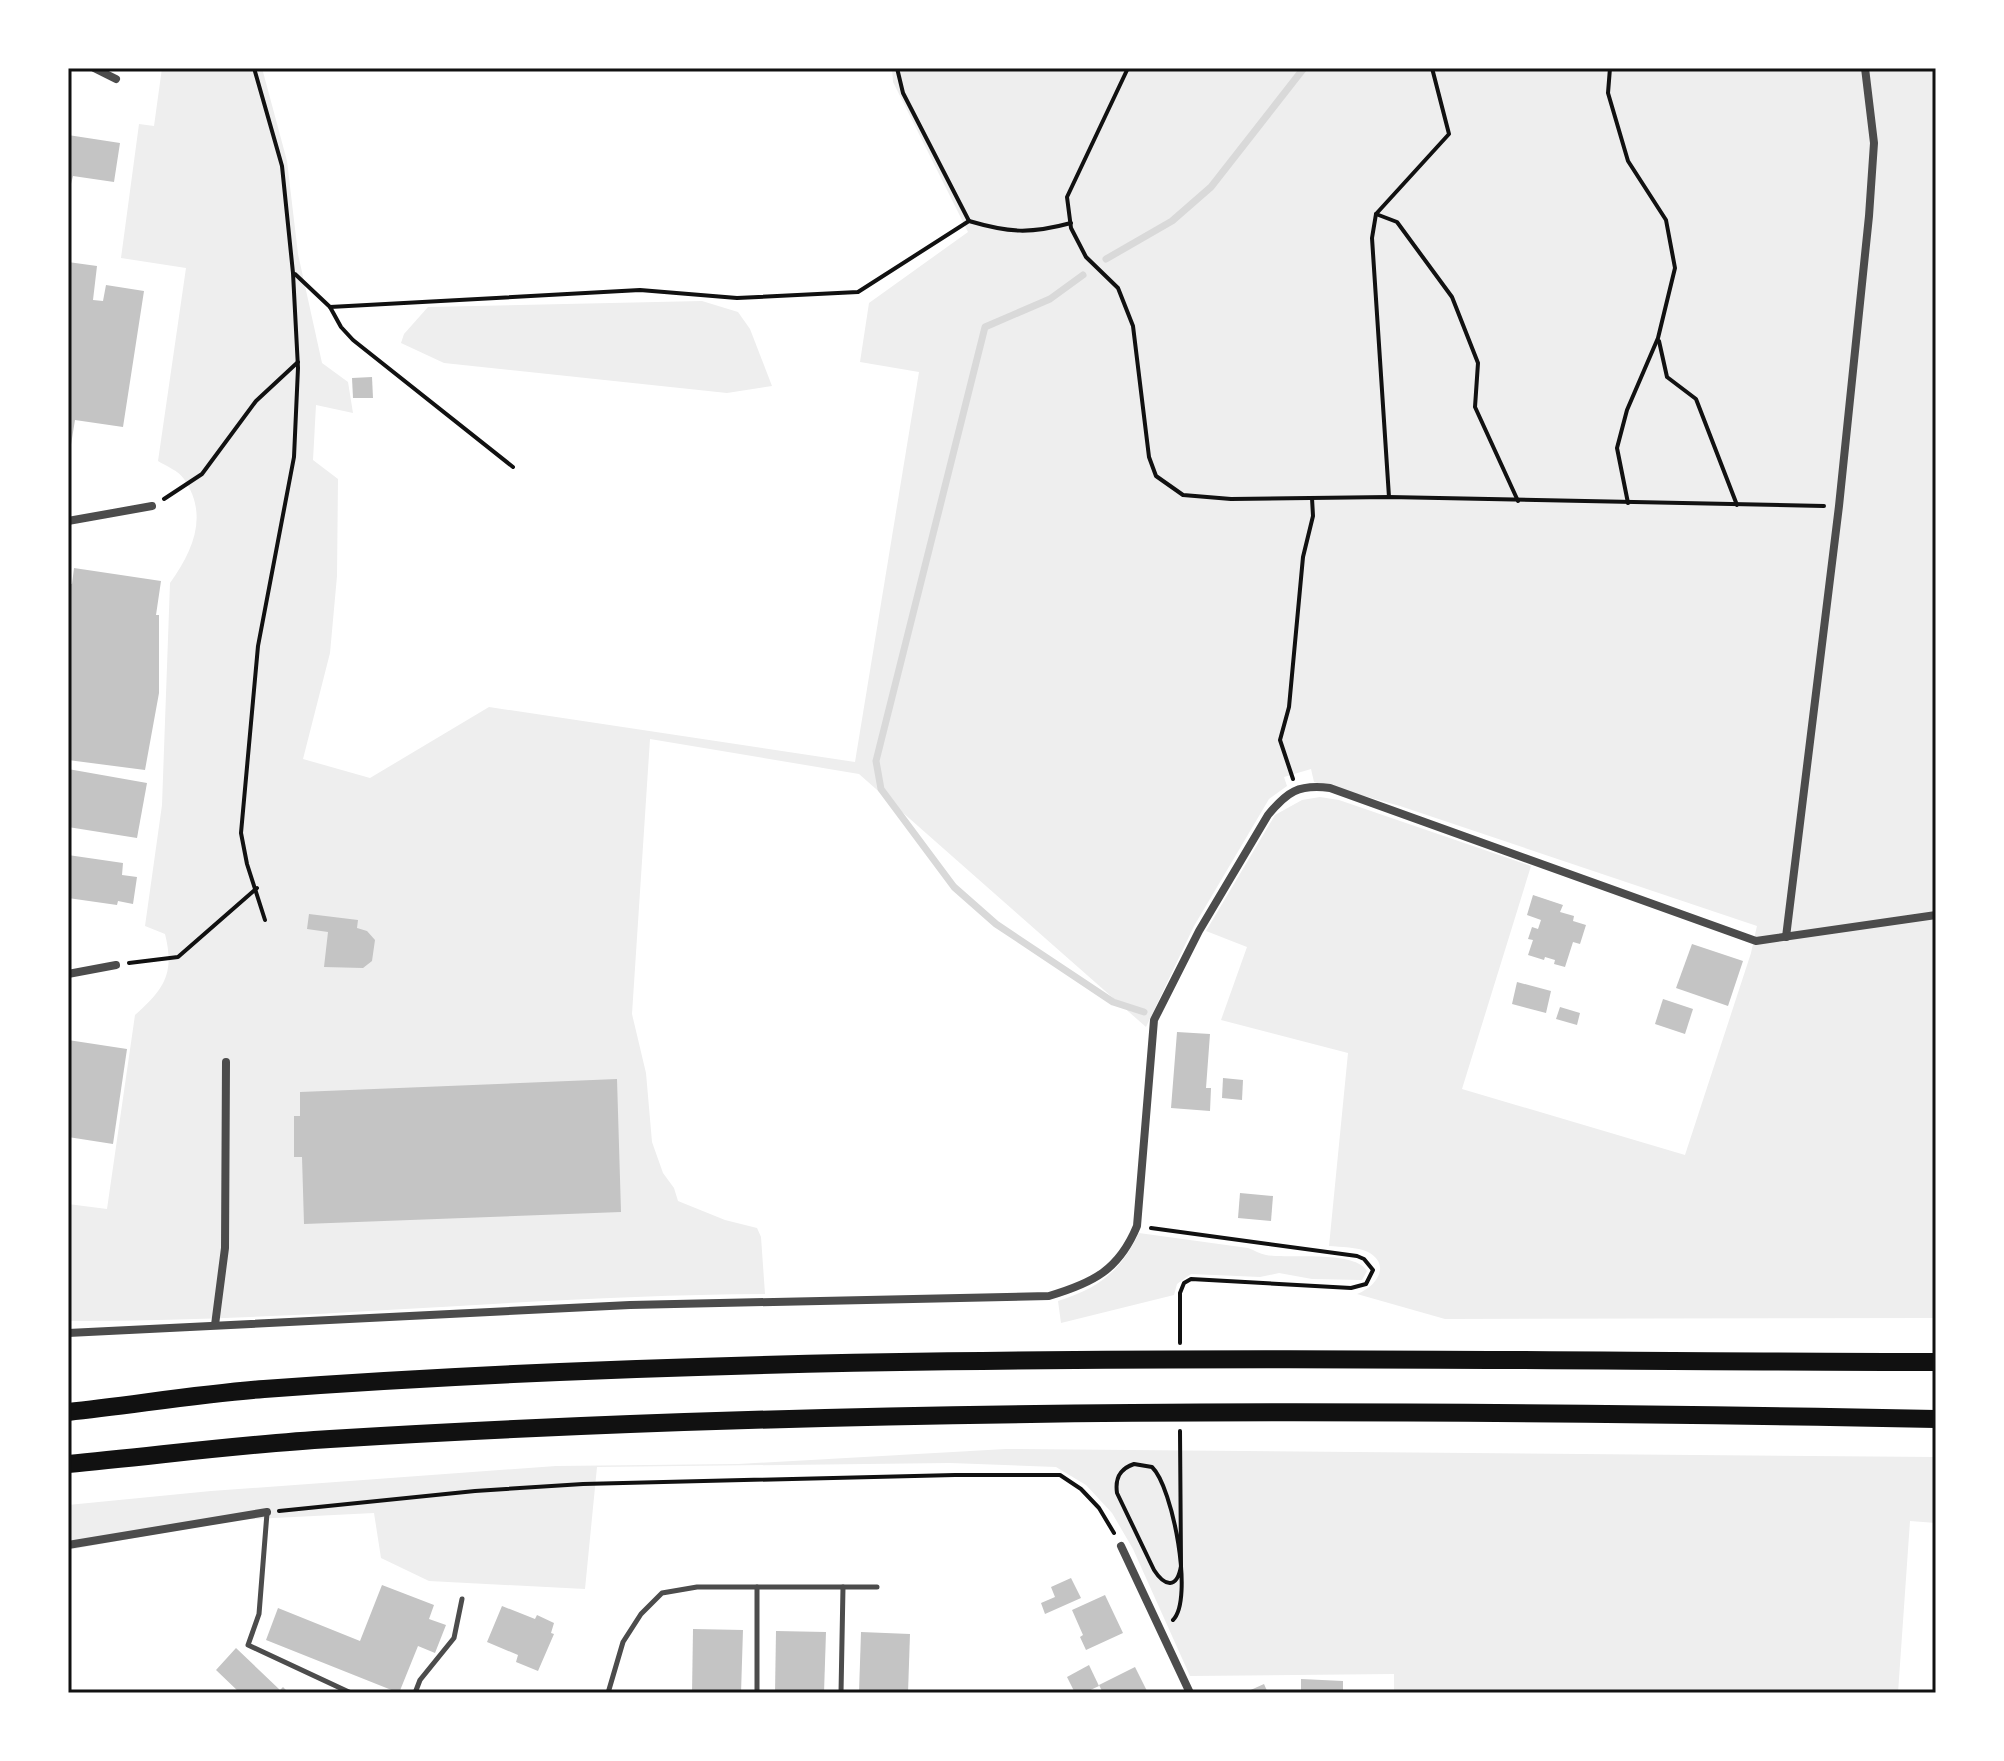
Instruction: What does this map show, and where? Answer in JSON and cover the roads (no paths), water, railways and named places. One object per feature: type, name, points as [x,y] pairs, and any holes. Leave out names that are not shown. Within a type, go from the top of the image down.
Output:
[{"type":"highway","points":[[68,1412],[276,1389],[563,1373],[879,1363],[1208,1360],[1936,1362]]},
{"type":"highway","points":[[68,1464],[325,1439],[616,1424],[885,1417],[1250,1412],[1936,1419]]},
{"type":"street","points":[[94,68],[116,79]]},
{"type":"street","points":[[1786,937],[1839,506],[1867,231],[1874,143],[1865,68]]},
{"type":"street","points":[[68,521],[152,506]]},
{"type":"street","points":[[68,1333],[630,1305],[1049,1296],[1081,1285],[1105,1273],[1129,1244],[1137,1226],[1154,1020],[1199,931],[1268,815],[1297,788],[1314,786],[1344,793],[1756,941],[1936,915]]},
{"type":"street","points":[[68,974],[116,965]]},
{"type":"street","points":[[215,1325],[225,1248],[226,1062]]},
{"type":"street","points":[[68,1545],[267,1512]]},
{"type":"street","points":[[1121,1546],[1190,1693]]},
{"type":"lane","points":[[267,1512],[259,1614],[248,1645],[351,1693]]},
{"type":"lane","points":[[608,1693],[623,1642],[641,1614],[662,1593],[697,1587],[877,1587]]},
{"type":"lane","points":[[757,1587],[757,1693]]},
{"type":"lane","points":[[841,1693],[843,1587]]},
{"type":"lane","points":[[415,1693],[420,1680],[454,1638],[462,1599]]},
{"type":"waterway","points":[[1106,259],[1172,221],[1211,187],[1304,68]]},
{"type":"waterway","points":[[1083,275],[1050,299],[985,327],[876,761],[881,789],[954,887],[996,924],[1113,1002],[1144,1012]]}]
